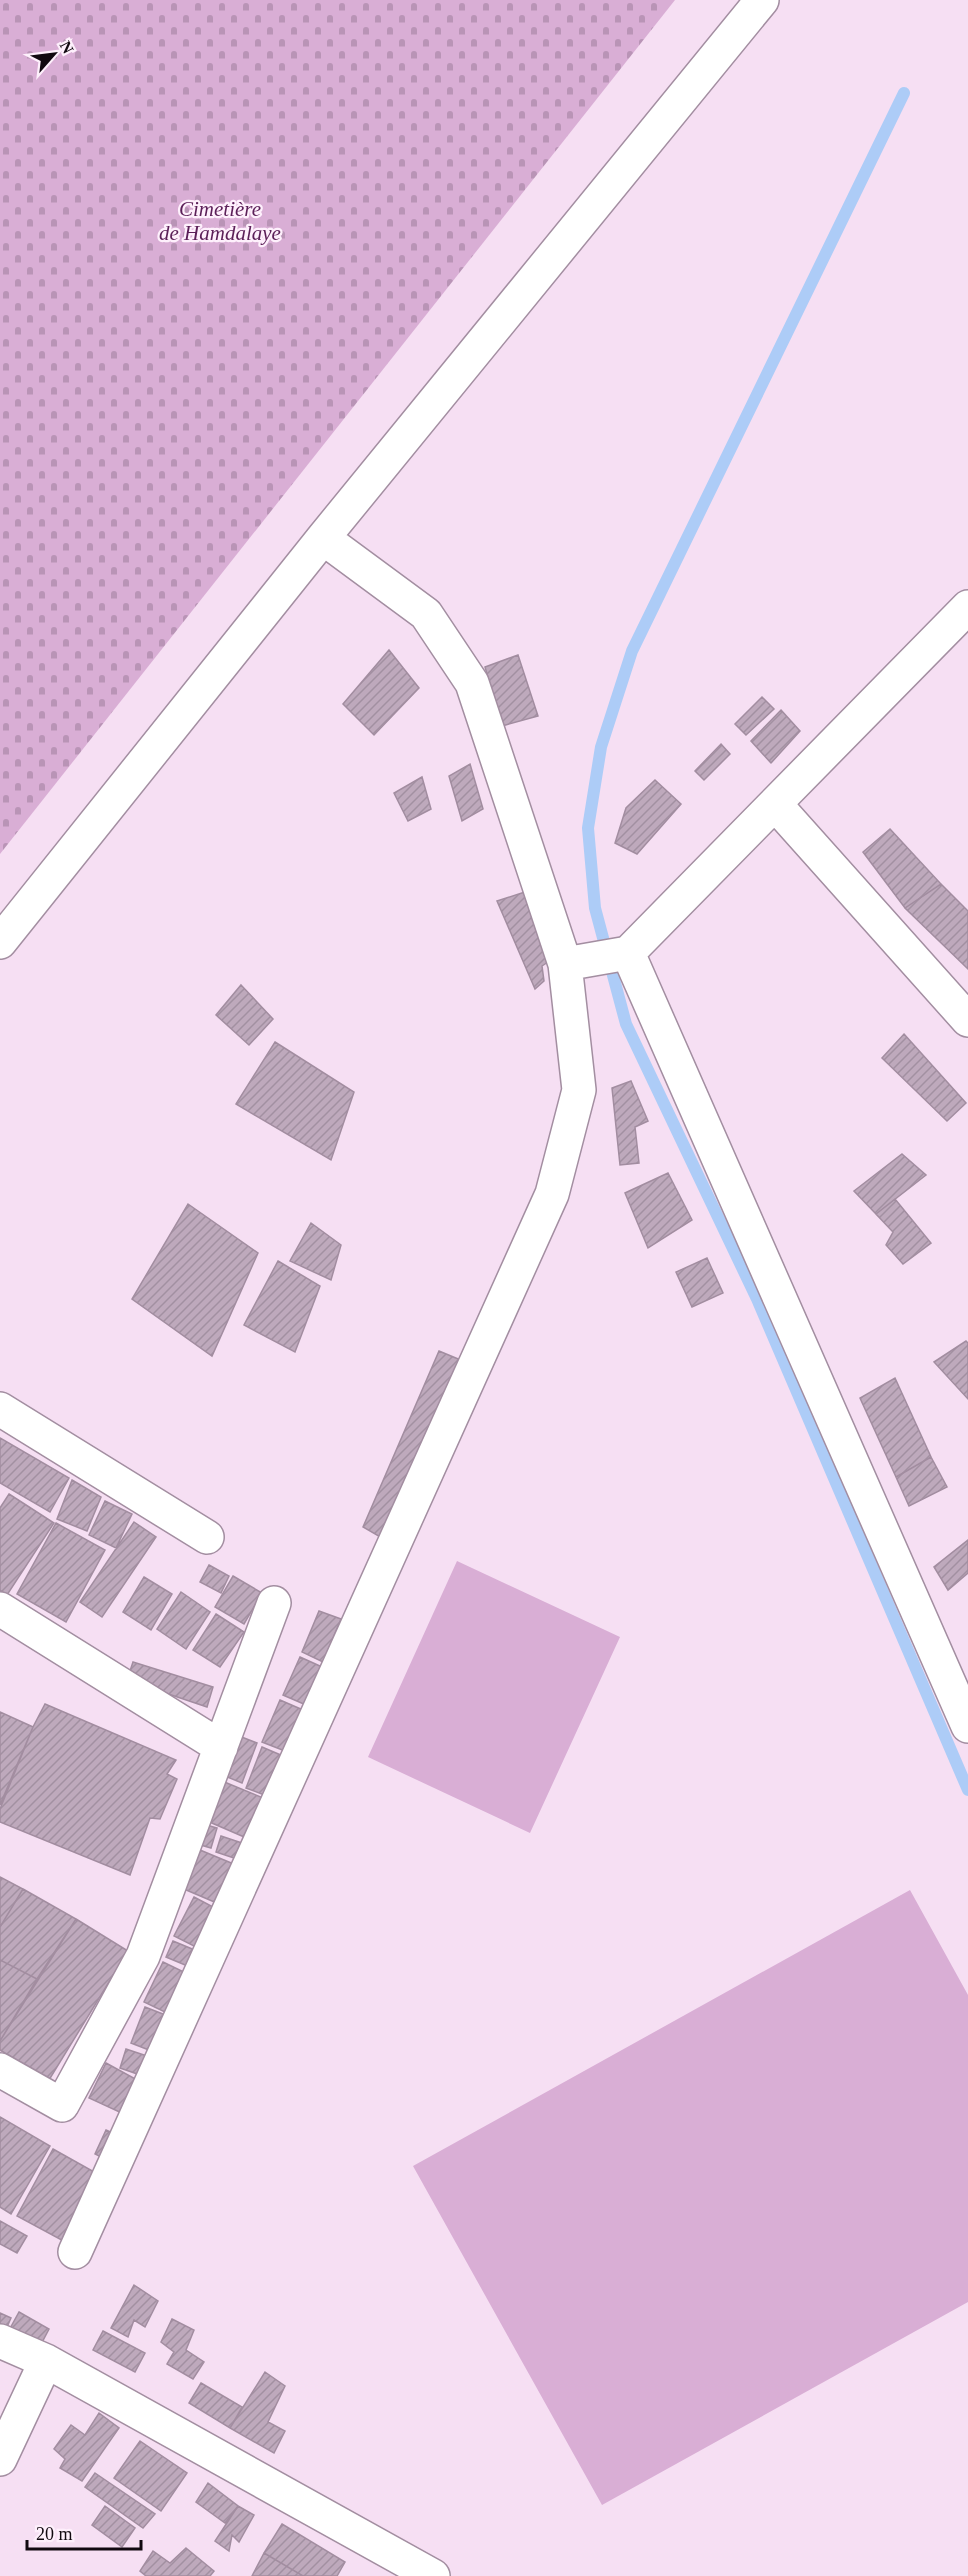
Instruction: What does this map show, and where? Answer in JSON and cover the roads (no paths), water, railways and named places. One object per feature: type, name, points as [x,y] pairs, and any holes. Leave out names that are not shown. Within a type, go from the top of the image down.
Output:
[{"type":"street","points":[[0,942],[323,538],[762,0]]},
{"type":"street","points":[[75,2252],[552,1194],[579,1090],[565,964],[472,684],[426,614],[323,538]]},
{"type":"street","points":[[565,964],[628,953],[968,607]]},
{"type":"street","points":[[775,804],[968,1020]]},
{"type":"street","points":[[628,953],[968,1726]]},
{"type":"street","points":[[0,1408],[207,1537]]},
{"type":"street","points":[[0,2070],[62,2105],[143,1956],[274,1603]]},
{"type":"street","points":[[0,1609],[221,1747]]},
{"type":"street","points":[[0,2341],[46,2361],[434,2576]]},
{"type":"street","points":[[0,2459],[46,2361]]},
{"type":"waterway","points":[[904,93],[632,651],[601,747],[588,828],[595,908],[626,1024],[757,1299],[968,1790]]},
{"type":"park label","name":"Cimetière de Hamdalaye","points":[[220,221]]}]
